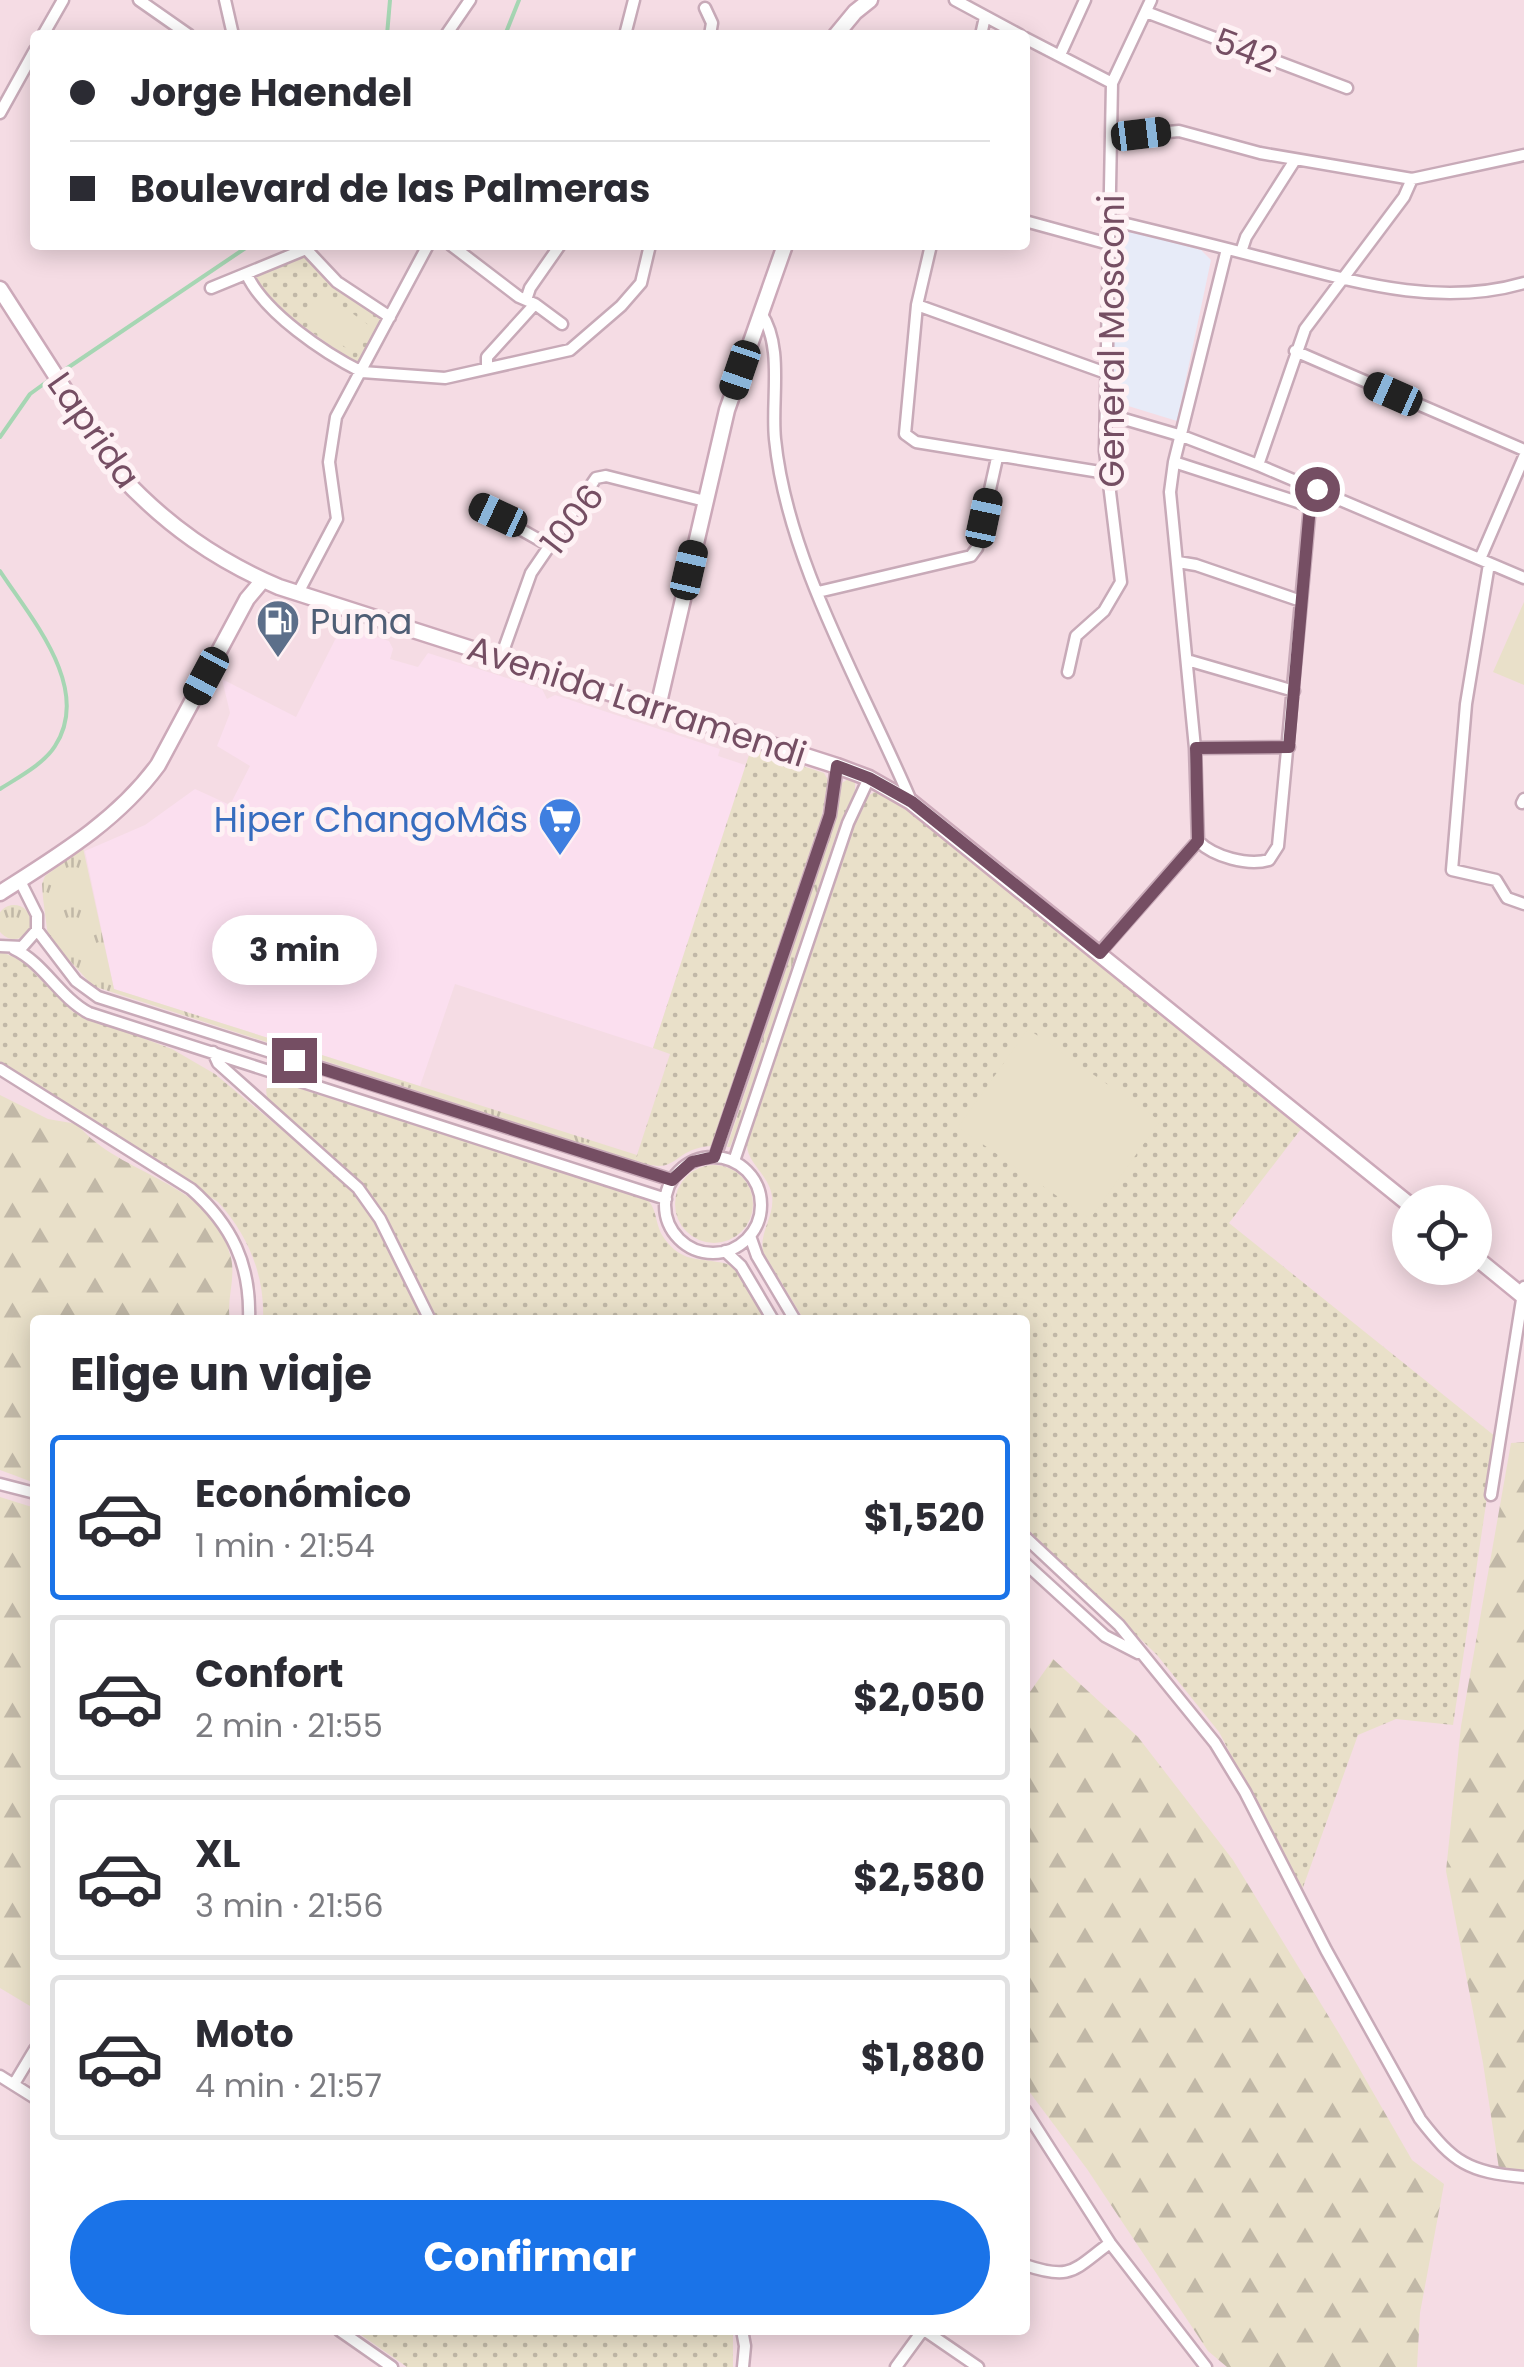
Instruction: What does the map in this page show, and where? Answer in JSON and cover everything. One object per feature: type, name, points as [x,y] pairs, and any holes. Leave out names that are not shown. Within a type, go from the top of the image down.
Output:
[{"type":"main road","points":[[841,30],[870,0]]},
{"type":"main road","points":[[658,707],[727,410],[783,250]]},
{"type":"main road","name":"Laprida","points":[[0,288],[108,459],[141,498],[198,545],[262,580]]},
{"type":"main road","points":[[0,894],[88,836],[147,781],[246,600],[262,580]]},
{"type":"main road","name":"Avenida Larramendi","points":[[262,580],[869,778],[912,802],[1392,1190]]},
{"type":"main road","points":[[1492,1272],[1523,1297]]},
{"type":"street","points":[[46,30],[62,0]]},
{"type":"street","points":[[139,0],[182,30]]},
{"type":"street","points":[[225,0],[233,30]]},
{"type":"street","points":[[449,30],[470,0]]},
{"type":"street","points":[[625,30],[634,0]]},
{"type":"street","points":[[955,0],[1010,30]]},
{"type":"street","points":[[1060,55],[1085,0]]},
{"type":"street","name":"General Mosconi","points":[[1068,672],[1076,636],[1104,611],[1121,582],[1106,473],[1112,83],[1151,0]]},
{"type":"street","points":[[705,8],[711,30]]},
{"type":"street","name":"542","points":[[1146,12],[1347,88]]},
{"type":"street","points":[[982,30],[985,17]]},
{"type":"street","points":[[1030,40],[1112,83]]},
{"type":"street","points":[[0,114],[30,59]]},
{"type":"street","points":[[1113,137],[1179,131],[1295,160],[1412,178],[1524,155]]},
{"type":"street","points":[[1241,252],[1246,237],[1295,160]]},
{"type":"street","points":[[1258,465],[1305,329],[1404,198],[1412,178]]},
{"type":"street","points":[[1110,220],[1341,278],[1450,295],[1524,282]]},
{"type":"street","points":[[1030,223],[1110,244]]},
{"type":"street","points":[[1100,953],[1198,841],[1196,748],[1170,492],[1226,248]]},
{"type":"street","points":[[211,288],[304,250]]},
{"type":"street","points":[[307,250],[338,282],[390,317]]},
{"type":"street","points":[[298,593],[335,525],[336,500],[329,471],[336,417],[425,250]]},
{"type":"street","points":[[458,250],[562,324]]},
{"type":"street","points":[[487,368],[487,357],[530,302],[530,288],[557,250]]},
{"type":"street","points":[[247,274],[256,291],[294,327],[362,372],[435,378],[570,350],[621,306],[641,283],[649,250]]},
{"type":"street","points":[[930,250],[917,305],[905,434],[916,442],[997,458],[1106,473]]},
{"type":"street","points":[[917,305],[1106,373]]},
{"type":"street","points":[[760,312],[772,335],[778,459],[786,496],[842,655],[912,802]]},
{"type":"street","points":[[1296,351],[1524,454],[1484,562],[1466,704],[1452,870],[1496,880],[1507,898],[1524,904]]},
{"type":"street","points":[[1106,414],[1182,436],[1258,465],[1524,578]]},
{"type":"street","points":[[818,592],[971,556],[977,548],[997,458]]},
{"type":"street","points":[[1174,462],[1310,506]]},
{"type":"street","name":"1006","points":[[501,657],[525,586],[601,476],[705,501]]},
{"type":"street","points":[[1198,841],[1215,854],[1261,862],[1270,860],[1274,854],[1289,747],[1310,506],[1317,489]]},
{"type":"street","points":[[480,506],[550,546]]},
{"type":"street","points":[[1178,562],[1301,601]]},
{"type":"street","points":[[1187,660],[1294,691]]},
{"type":"street","points":[[1196,748],[1289,747]]},
{"type":"street","points":[[714,1157],[830,815],[837,766]]},
{"type":"street","points":[[734,1161],[848,823],[869,778]]},
{"type":"street","points":[[14,948],[28,942],[37,930],[37,915],[20,881]]},
{"type":"street","points":[[37,930],[76,982],[91,993],[672,1180]]},
{"type":"street","points":[[0,946],[14,948],[29,958],[70,1001],[89,1013],[666,1198]]},
{"type":"street","points":[[218,1036],[213,1052],[218,1063],[358,1188],[380,1218],[428,1315]]},
{"type":"street","points":[[0,1069],[192,1189],[209,1205],[223,1220],[241,1257],[248,1285],[249,1315]]},
{"type":"street","points":[[714,1157],[734,1161],[752,1177],[761,1199],[760,1215],[750,1236],[725,1251],[702,1251],[681,1240],[668,1222],[666,1198],[672,1180],[692,1162],[714,1157]]},
{"type":"street","points":[[750,1236],[757,1256],[792,1315]]},
{"type":"street","points":[[725,1251],[741,1266],[770,1315]]},
{"type":"street","points":[[1490,1494],[1524,1287]]},
{"type":"street","points":[[0,1484],[30,1492]]},
{"type":"street","points":[[1030,1542],[1118,1625],[1138,1654],[1198,1720],[1231,1767],[1420,2119],[1464,2166],[1487,2174],[1524,2177]]},
{"type":"street","points":[[1030,1567],[1104,1636],[1138,1654]]},
{"type":"street","points":[[14,2084],[30,2057]]},
{"type":"street","points":[[0,2076],[30,2095]]},
{"type":"street","points":[[1030,2118],[1110,2243],[1206,2367]]},
{"type":"street","points":[[1030,2268],[1051,2274],[1069,2273],[1110,2243]]},
{"type":"street","points":[[346,2335],[392,2367]]},
{"type":"street","points":[[743,2335],[743,2367]]},
{"type":"street","points":[[896,2367],[920,2335]]},
{"type":"street","points":[[931,2335],[978,2367]]},
{"type":"shaded area","points":[[0,0],[1524,0],[1524,2367],[0,2367]]},
{"type":"shaded area","points":[[1129,231],[1201,250],[1211,260],[1177,421],[1112,401],[1114,232]]},
{"type":"shaded area","points":[[342,626],[389,641],[393,649],[390,659],[418,667],[428,653],[542,689],[547,699],[555,695],[720,749],[718,756],[748,766],[653,1048],[455,984],[420,1086],[114,989],[85,851],[145,825],[195,789],[230,805],[250,766],[217,746],[230,713],[222,679],[296,717]]},
{"type":"green space","points":[[302,255],[382,318],[364,363],[358,365],[293,319],[254,281],[254,276]]},
{"type":"green space","points":[[321,291],[370,326],[352,352],[303,317]]},
{"type":"green space","points":[[1524,602],[1524,685],[1493,672]]},
{"type":"green space","points":[[751,749],[824,773],[828,780],[822,815],[711,1146],[688,1152],[668,1164],[650,1165],[635,1161],[670,1054],[653,1048]]},
{"type":"green space","points":[[848,779],[855,783],[855,791],[840,823],[736,1132],[727,1147],[835,821],[842,783]]},
{"type":"green space","points":[[876,791],[917,815],[1301,1129],[1229,1223],[1496,1437],[1453,1725],[1396,1719],[1358,1735],[1302,1890],[1219,1732],[1157,1655],[1030,1532],[1030,1315],[801,1315],[763,1252],[772,1196],[750,1158],[747,1145],[854,823],[868,796]]},
{"type":"green space","points":[[83,848],[114,989],[637,1155],[635,1161],[93,986],[48,937],[43,898],[45,876]]},
{"type":"green space","points":[[14,905],[26,910],[26,934],[14,939],[2,934],[2,910]]},
{"type":"green space","points":[[0,951],[22,961],[73,1012],[172,1049],[215,1074],[330,1170],[355,1193],[369,1213],[420,1315],[263,1315],[261,1287],[252,1256],[238,1228],[218,1202],[0,1063]]},
{"type":"green space","points":[[1028,1029],[1160,1121],[1090,1219],[958,1127]]},
{"type":"green space","points":[[279,1082],[646,1198],[670,1245],[695,1259],[733,1266],[764,1315],[434,1315],[370,1193],[267,1098],[266,1089]]},
{"type":"green space","points":[[0,1095],[48,1119],[77,1124],[117,1157],[186,1195],[221,1232],[231,1258],[232,1282],[230,1315],[30,1315],[30,1481],[0,1470]]},
{"type":"green space","points":[[714,1165],[729,1168],[741,1177],[750,1189],[750,1219],[741,1231],[729,1240],[714,1243],[699,1240],[687,1231],[678,1219],[675,1204],[678,1189],[687,1177],[699,1168]]},
{"type":"green space","points":[[1524,1442],[1524,2171],[1499,2169],[1446,1871],[1461,1726],[1511,1443]]},
{"type":"green space","points":[[0,1497],[30,1506],[30,2006],[0,1988]]},
{"type":"green space","points":[[1053,1659],[1138,1737],[1233,1860],[1412,2160],[1444,2184],[1420,2313],[1417,2367],[1227,2367],[1208,2351],[1087,2169],[1030,2093],[1030,1692]]},
{"type":"green space","points":[[361,2335],[733,2335],[733,2367],[407,2367]]},
{"type":"waterway","points":[[387,30],[390,0]]},
{"type":"waterway","points":[[507,30],[519,0]]},
{"type":"waterway","points":[[60,373],[243,250]]},
{"type":"waterway","points":[[0,437],[30,394],[52,378]]},
{"type":"waterway","points":[[0,571],[53,654],[67,701],[65,724],[50,753],[0,789]]},
{"type":"place","name":"Puma","points":[[278,659]]},
{"type":"place","name":"Hiper ChangoMâs","points":[[560,857]]},
{"type":"route","points":[[294,1060],[672,1180],[692,1162],[714,1157],[830,815],[837,766],[869,778],[912,802],[1100,953],[1198,841],[1196,748],[1289,747],[1310,506],[1317,489]]}]
